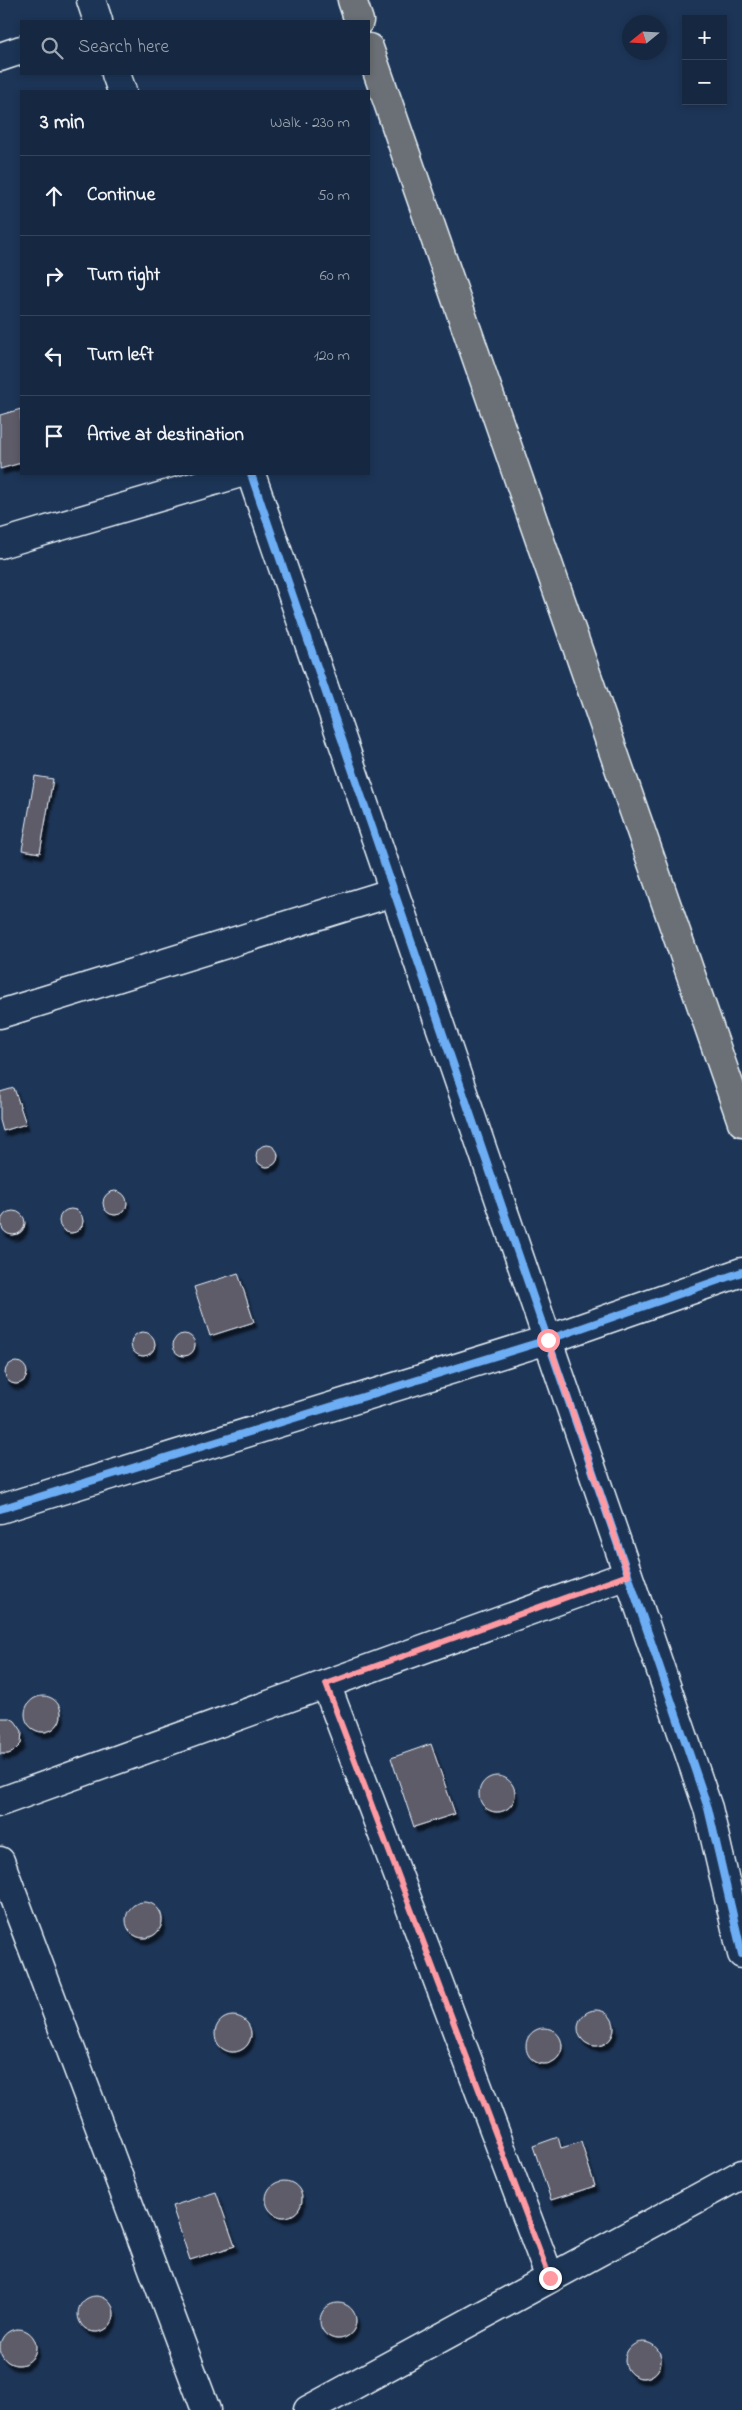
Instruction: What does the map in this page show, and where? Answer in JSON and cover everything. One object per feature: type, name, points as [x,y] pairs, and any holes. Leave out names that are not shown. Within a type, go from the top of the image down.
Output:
[{"type":"main road","points":[[352,0],[360,20]]},
{"type":"main road","points":[[370,51],[742,1122]]},
{"type":"street","points":[[91,0],[98,20]]},
{"type":"street","points":[[0,57],[20,50]]},
{"type":"street","points":[[116,75],[122,90]]},
{"type":"street","points":[[0,544],[234,475]]},
{"type":"street","points":[[251,475],[708,1808],[742,1954]]},
{"type":"street","points":[[0,1014],[394,892]]},
{"type":"street","points":[[0,1509],[548,1340],[742,1272]]},
{"type":"street","points":[[0,1802],[628,1575]]},
{"type":"street","points":[[326,1684],[550,2278]]},
{"type":"street","points":[[0,1861],[206,2410]]},
{"type":"street","points":[[308,2410],[742,2174]]},
{"type":"building","points":[[20,409],[20,463],[0,469],[0,415]]},
{"type":"building","points":[[35,776],[53,779],[40,853],[22,850]]},
{"type":"building","points":[[14,1088],[26,1124],[3,1131],[0,1120],[0,1092]]},
{"type":"building","points":[[263,1145],[271,1145],[278,1152],[278,1160],[271,1167],[263,1167],[256,1160],[256,1152]]},
{"type":"building","points":[[115,1191],[123,1195],[127,1203],[123,1211],[115,1215],[107,1211],[103,1203],[107,1195]]},
{"type":"building","points":[[71,1209],[79,1213],[83,1221],[79,1229],[71,1233],[63,1229],[59,1221],[63,1213]]},
{"type":"building","points":[[13,1211],[21,1215],[25,1223],[21,1231],[13,1235],[5,1231],[1,1223],[5,1215]]},
{"type":"building","points":[[238,1273],[254,1322],[210,1336],[194,1287]]},
{"type":"building","points":[[143,1332],[151,1336],[155,1344],[151,1352],[143,1356],[135,1352],[131,1344],[135,1336]]},
{"type":"building","points":[[180,1334],[188,1334],[195,1341],[195,1349],[188,1356],[180,1356],[173,1349],[173,1341]]},
{"type":"building","points":[[12,1362],[20,1362],[27,1369],[27,1377],[20,1384],[12,1384],[5,1377],[5,1369]]},
{"type":"building","points":[[43,1696],[50,1697],[56,1701],[60,1707],[60,1721],[56,1727],[50,1731],[43,1732],[36,1731],[30,1727],[26,1721],[25,1714],[26,1707],[30,1701],[36,1697]]},
{"type":"building","points":[[0,1718],[10,1718],[15,1721],[22,1731],[21,1744],[8,1754],[0,1754]]},
{"type":"building","points":[[431,1744],[455,1814],[414,1827],[391,1758]]},
{"type":"building","points":[[497,1776],[504,1777],[510,1781],[514,1787],[514,1801],[510,1807],[504,1811],[497,1812],[490,1811],[484,1807],[480,1801],[479,1794],[480,1787],[484,1781],[490,1777]]},
{"type":"building","points":[[144,1902],[151,1903],[157,1907],[161,1913],[161,1927],[157,1933],[151,1937],[144,1938],[137,1937],[131,1933],[127,1927],[126,1920],[127,1913],[131,1907],[137,1903]]},
{"type":"building","points":[[596,2010],[603,2011],[609,2015],[613,2021],[613,2035],[609,2041],[603,2045],[596,2046],[589,2045],[583,2041],[579,2035],[578,2028],[579,2021],[583,2015],[589,2011]]},
{"type":"building","points":[[233,2016],[240,2017],[246,2021],[250,2027],[250,2041],[246,2047],[240,2051],[233,2052],[226,2051],[220,2047],[216,2041],[215,2034],[216,2027],[220,2021],[226,2017]]},
{"type":"building","points":[[544,2028],[551,2029],[557,2033],[561,2039],[561,2053],[557,2059],[551,2063],[544,2064],[537,2063],[531,2059],[527,2053],[526,2046],[527,2039],[531,2033],[537,2029]]},
{"type":"building","points":[[558,2137],[561,2148],[581,2142],[595,2186],[551,2200],[533,2146]]},
{"type":"building","points":[[284,2181],[291,2182],[297,2186],[301,2192],[301,2206],[297,2212],[291,2216],[284,2217],[277,2216],[271,2212],[267,2206],[266,2199],[267,2192],[271,2186],[277,2182]]},
{"type":"building","points":[[216,2192],[235,2246],[190,2260],[172,2206]]},
{"type":"building","points":[[96,2296],[103,2297],[109,2301],[113,2307],[113,2321],[109,2327],[103,2331],[96,2332],[89,2331],[83,2327],[79,2321],[78,2314],[79,2307],[83,2301],[89,2297]]},
{"type":"building","points":[[338,2303],[345,2304],[351,2308],[355,2314],[355,2328],[351,2334],[345,2338],[338,2339],[331,2338],[325,2334],[321,2328],[320,2321],[321,2314],[325,2308],[331,2304]]},
{"type":"building","points":[[18,2329],[25,2330],[31,2334],[35,2340],[35,2354],[31,2360],[25,2364],[18,2365],[11,2364],[5,2360],[1,2354],[0,2347],[1,2340],[5,2334],[11,2330]]},
{"type":"building","points":[[643,2342],[650,2343],[656,2347],[660,2353],[660,2367],[656,2373],[650,2377],[643,2378],[636,2377],[630,2373],[626,2367],[625,2360],[626,2353],[630,2347],[636,2343]]},
{"type":"cycle path","points":[[251,475],[708,1808],[742,1954]]},
{"type":"cycle path","points":[[0,1509],[547,1340],[742,1272]]},
{"type":"route","points":[[548,1340],[628,1575],[326,1684],[550,2278]]}]
